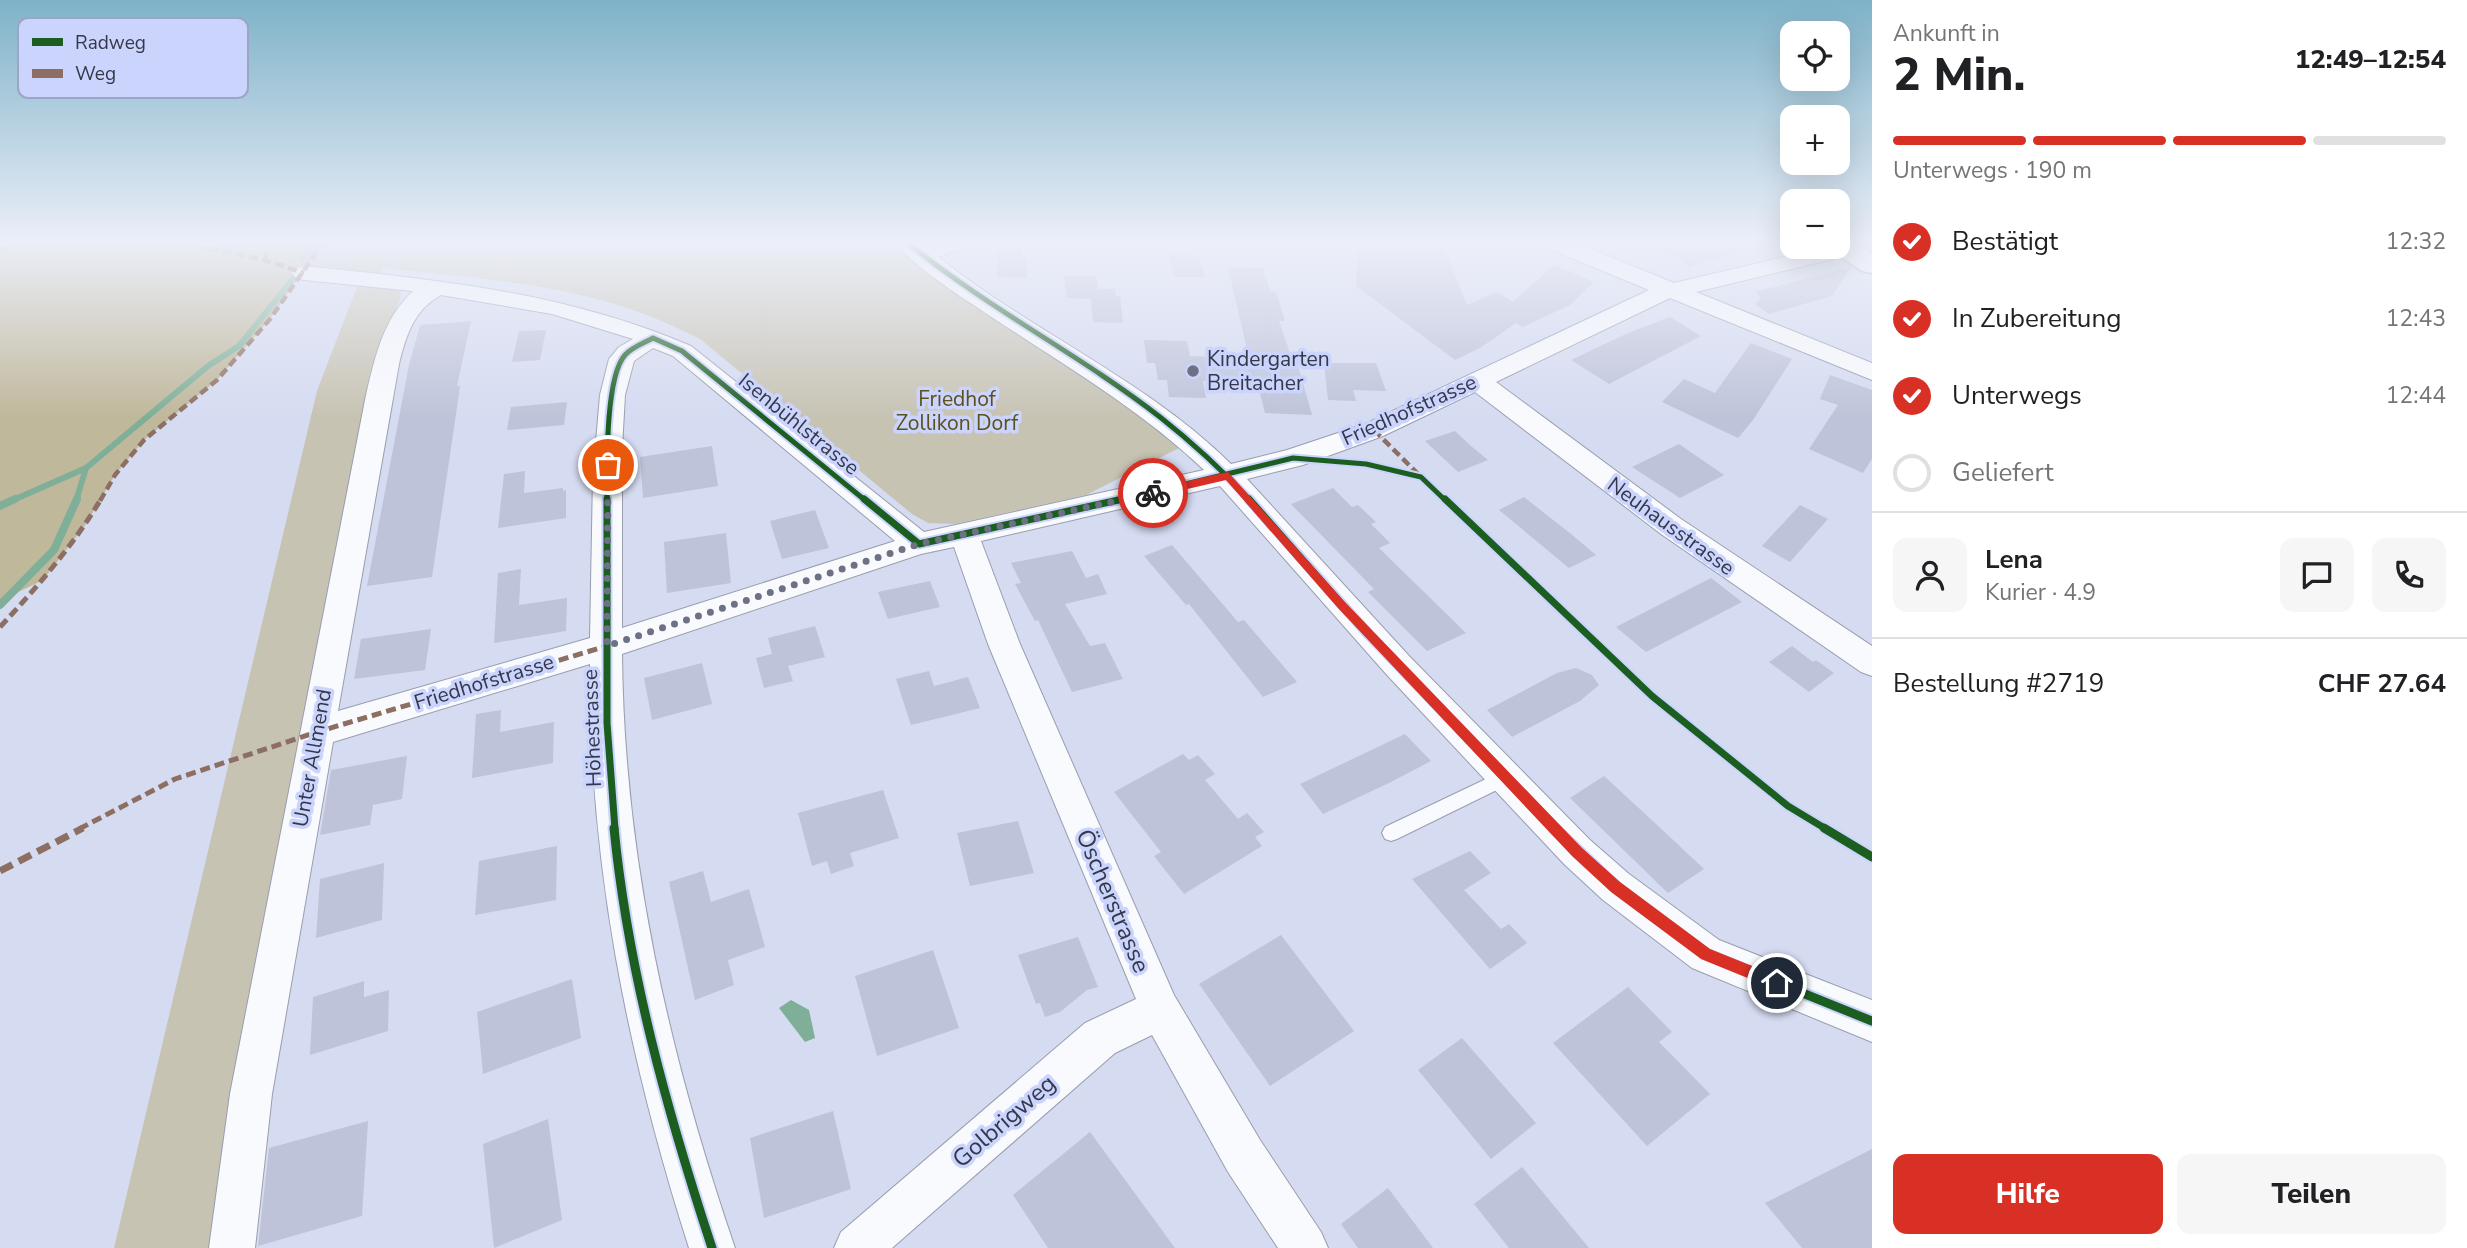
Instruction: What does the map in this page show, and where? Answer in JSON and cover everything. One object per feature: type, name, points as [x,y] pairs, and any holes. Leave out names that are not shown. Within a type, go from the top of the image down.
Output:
[{"type":"street","name":"Unter Allmend","points":[[232,1248],[251,1094],[379,395],[395,330],[416,301]]},
{"type":"street","name":"Isenbühlstrasse","points":[[514,301],[589,315],[682,351],[762,419],[919,544]]},
{"type":"street","points":[[983,301],[1096,371],[1191,442],[1228,475],[1340,604],[1577,852],[1616,887],[1706,954],[1872,1021]]},
{"type":"street","name":"Friedhofstrasse","points":[[317,732],[607,646],[919,544],[1293,458],[1374,430],[1643,301]]},
{"type":"street","points":[[1697,301],[1872,372]]},
{"type":"street","name":"Höhestrasse","points":[[653,338],[622,359],[611,416],[607,489],[610,781],[621,874],[644,1006],[665,1097],[712,1248]]},
{"type":"street","name":"Neuhausstrasse","points":[[1477,380],[1580,460],[1789,610],[1872,663]]},
{"type":"street","name":"Öscherstrasse","points":[[964,534],[1004,644],[1160,1009],[1244,1156],[1305,1248]]},
{"type":"street","name":"Golbrigweg","points":[[858,1248],[1100,1038],[1160,1009]]},
{"type":"lane","points":[[1391,833],[1507,777]]},
{"type":"green space","points":[[351,301],[399,301],[378,348],[212,1248],[114,1248],[317,391]]},
{"type":"green space","name":"Friedhof Zollikon Dorf","points":[[603,301],[991,301],[1191,442],[1086,495],[955,524],[928,523],[912,514],[700,339]]},
{"type":"shaded area","points":[[0,301],[282,301],[217,380],[144,440],[115,475],[86,524],[43,580],[0,601]]},
{"type":"shaded area","points":[[791,1000],[809,1010],[815,1038],[805,1042],[779,1008]]},
{"type":"building","points":[[1091,301],[1121,301],[1123,323],[1093,322]]},
{"type":"building","points":[[1236,301],[1279,301],[1285,321],[1279,321],[1293,362],[1297,362],[1312,415],[1265,413],[1257,382],[1203,381],[1206,398],[1169,397],[1167,380],[1158,380],[1155,363],[1147,363],[1144,340],[1187,341],[1190,356],[1249,358]]},
{"type":"building","points":[[1376,301],[1465,301],[1467,305],[1476,301],[1574,301],[1523,327],[1516,323],[1480,348],[1455,360]]},
{"type":"building","points":[[1758,301],[1814,301],[1769,314],[1755,304]]},
{"type":"building","points":[[1670,317],[1701,336],[1609,384],[1571,360],[1628,333]]},
{"type":"building","points":[[471,321],[457,386],[460,386],[432,577],[367,586],[409,365],[420,325]]},
{"type":"building","points":[[546,330],[540,360],[512,362],[519,331]]},
{"type":"building","points":[[1751,343],[1792,359],[1753,420],[1738,438],[1662,402],[1684,379],[1715,393]]},
{"type":"building","points":[[1324,363],[1376,363],[1386,391],[1353,390],[1356,401],[1328,400]]},
{"type":"building","points":[[1830,375],[1872,390],[1872,459],[1863,473],[1809,449],[1838,405],[1820,399]]},
{"type":"building","points":[[567,402],[564,425],[507,430],[511,407]]},
{"type":"building","points":[[1455,431],[1488,460],[1458,472],[1425,441]]},
{"type":"building","points":[[1679,444],[1724,475],[1680,498],[1632,467]]},
{"type":"building","points":[[712,446],[718,486],[643,498],[640,457]]},
{"type":"building","points":[[525,471],[524,493],[563,488],[563,491],[566,490],[566,518],[498,528],[504,474]]},
{"type":"building","points":[[1333,488],[1352,507],[1358,505],[1376,522],[1371,524],[1390,543],[1379,548],[1466,633],[1427,651],[1368,592],[1374,589],[1291,504]]},
{"type":"building","points":[[1524,497],[1596,555],[1569,568],[1499,510]]},
{"type":"building","points":[[1800,505],[1828,519],[1790,562],[1762,546]]},
{"type":"building","points":[[815,510],[829,548],[782,559],[770,521]]},
{"type":"building","points":[[726,533],[731,583],[667,593],[664,542]]},
{"type":"building","points":[[1172,545],[1238,622],[1244,620],[1297,682],[1263,697],[1189,604],[1186,605],[1144,556]]},
{"type":"building","points":[[1072,551],[1086,578],[1098,574],[1107,594],[1065,604],[1090,646],[1105,643],[1123,679],[1072,692],[1038,620],[1035,621],[1015,584],[1021,583],[1011,563]]},
{"type":"building","points":[[521,569],[519,605],[567,598],[566,631],[494,643],[498,573]]},
{"type":"building","points":[[1711,578],[1742,602],[1646,652],[1616,627]]},
{"type":"building","points":[[930,581],[940,607],[888,619],[878,592]]},
{"type":"building","points":[[815,626],[825,657],[788,666],[793,681],[764,688],[756,658],[772,654],[768,638]]},
{"type":"building","points":[[431,629],[425,670],[354,679],[361,639]]},
{"type":"building","points":[[1792,646],[1813,662],[1816,660],[1834,673],[1809,692],[1769,662]]},
{"type":"building","points":[[702,663],[712,704],[652,720],[644,678]]},
{"type":"building","points":[[1576,668],[1592,675],[1599,685],[1580,701],[1512,737],[1487,710],[1557,673]]},
{"type":"building","points":[[929,671],[934,686],[968,677],[980,708],[911,725],[896,679]]},
{"type":"building","points":[[501,710],[500,732],[554,722],[553,763],[472,778],[476,714]]},
{"type":"building","points":[[1405,734],[1431,761],[1323,814],[1300,784]]},
{"type":"building","points":[[1183,754],[1189,760],[1198,755],[1215,774],[1205,780],[1238,819],[1247,813],[1264,832],[1255,837],[1262,846],[1184,894],[1154,856],[1161,852],[1114,792]]},
{"type":"building","points":[[407,756],[402,799],[373,805],[370,825],[320,835],[331,770]]},
{"type":"building","points":[[1604,776],[1704,869],[1668,893],[1570,798]]},
{"type":"building","points":[[883,790],[899,838],[850,853],[854,866],[831,874],[827,861],[812,866],[798,813]]},
{"type":"building","points":[[1018,821],[1034,873],[970,886],[957,833]]},
{"type":"building","points":[[557,846],[556,900],[475,915],[479,861]]},
{"type":"building","points":[[1470,851],[1491,873],[1464,890],[1501,929],[1509,924],[1527,943],[1490,969],[1412,879]]},
{"type":"building","points":[[384,863],[382,920],[316,938],[320,879]]},
{"type":"building","points":[[703,871],[711,902],[749,889],[765,947],[728,960],[734,985],[695,1000],[669,882]]},
{"type":"building","points":[[1281,935],[1354,1031],[1270,1086],[1199,984]]},
{"type":"building","points":[[1078,937],[1098,987],[1087,990],[1060,1012],[1045,1017],[1040,1003],[1036,1004],[1018,955]]},
{"type":"building","points":[[933,950],[959,1028],[877,1056],[855,976]]},
{"type":"building","points":[[572,979],[581,1038],[483,1074],[477,1012]]},
{"type":"building","points":[[364,981],[364,997],[389,990],[388,1031],[310,1055],[313,997]]},
{"type":"building","points":[[1628,987],[1672,1032],[1659,1042],[1710,1094],[1647,1146],[1553,1043]]},
{"type":"building","points":[[1462,1038],[1536,1123],[1491,1159],[1418,1070]]},
{"type":"building","points":[[833,1111],[851,1189],[764,1218],[750,1138]]},
{"type":"building","points":[[548,1119],[562,1220],[494,1248],[483,1144]]},
{"type":"building","points":[[368,1121],[362,1216],[258,1246],[269,1148]]},
{"type":"building","points":[[1090,1132],[1175,1248],[1048,1248],[1013,1195]]},
{"type":"building","points":[[1872,1149],[1872,1248],[1802,1248],[1765,1203]]},
{"type":"building","points":[[1522,1167],[1589,1248],[1509,1248],[1474,1204]]},
{"type":"building","points":[[1388,1188],[1433,1248],[1358,1248],[1341,1224]]},
{"type":"waterway","points":[[86,468],[208,366],[239,346],[275,301]]},
{"type":"waterway","points":[[11,501],[86,468]]},
{"type":"waterway","points":[[76,501],[86,468]]},
{"type":"waterway","points":[[0,506],[15,499]]},
{"type":"waterway","points":[[0,605],[54,550],[77,499]]},
{"type":"marked path","points":[[0,627],[43,580],[86,524],[115,475],[144,440],[217,380],[282,301]]},
{"type":"marked path","points":[[1374,430],[1418,474]]},
{"type":"marked path","points":[[0,871],[175,779],[317,732],[607,646]]},
{"type":"cycle path","points":[[985,301],[1124,391],[1159,416],[1213,462],[1399,666],[1577,852],[1616,887],[1706,954],[1872,1021]]},
{"type":"cycle path","points":[[712,1248],[676,1135],[646,1018],[624,900],[610,782],[606,663],[607,476],[612,395],[622,359],[653,338],[682,351],[919,544],[1143,495],[1293,458],[1366,464],[1421,477],[1652,696],[1788,806],[1872,857]]},
{"type":"way so far","points":[[608,465],[607,646],[919,544],[1153,493]]},
{"type":"place","name":"Kindergarten Breitacher","points":[[1193,371]]},
{"type":"route","points":[[1153,493],[1228,475],[1340,604],[1577,852],[1616,887],[1706,954],[1777,983]]}]
